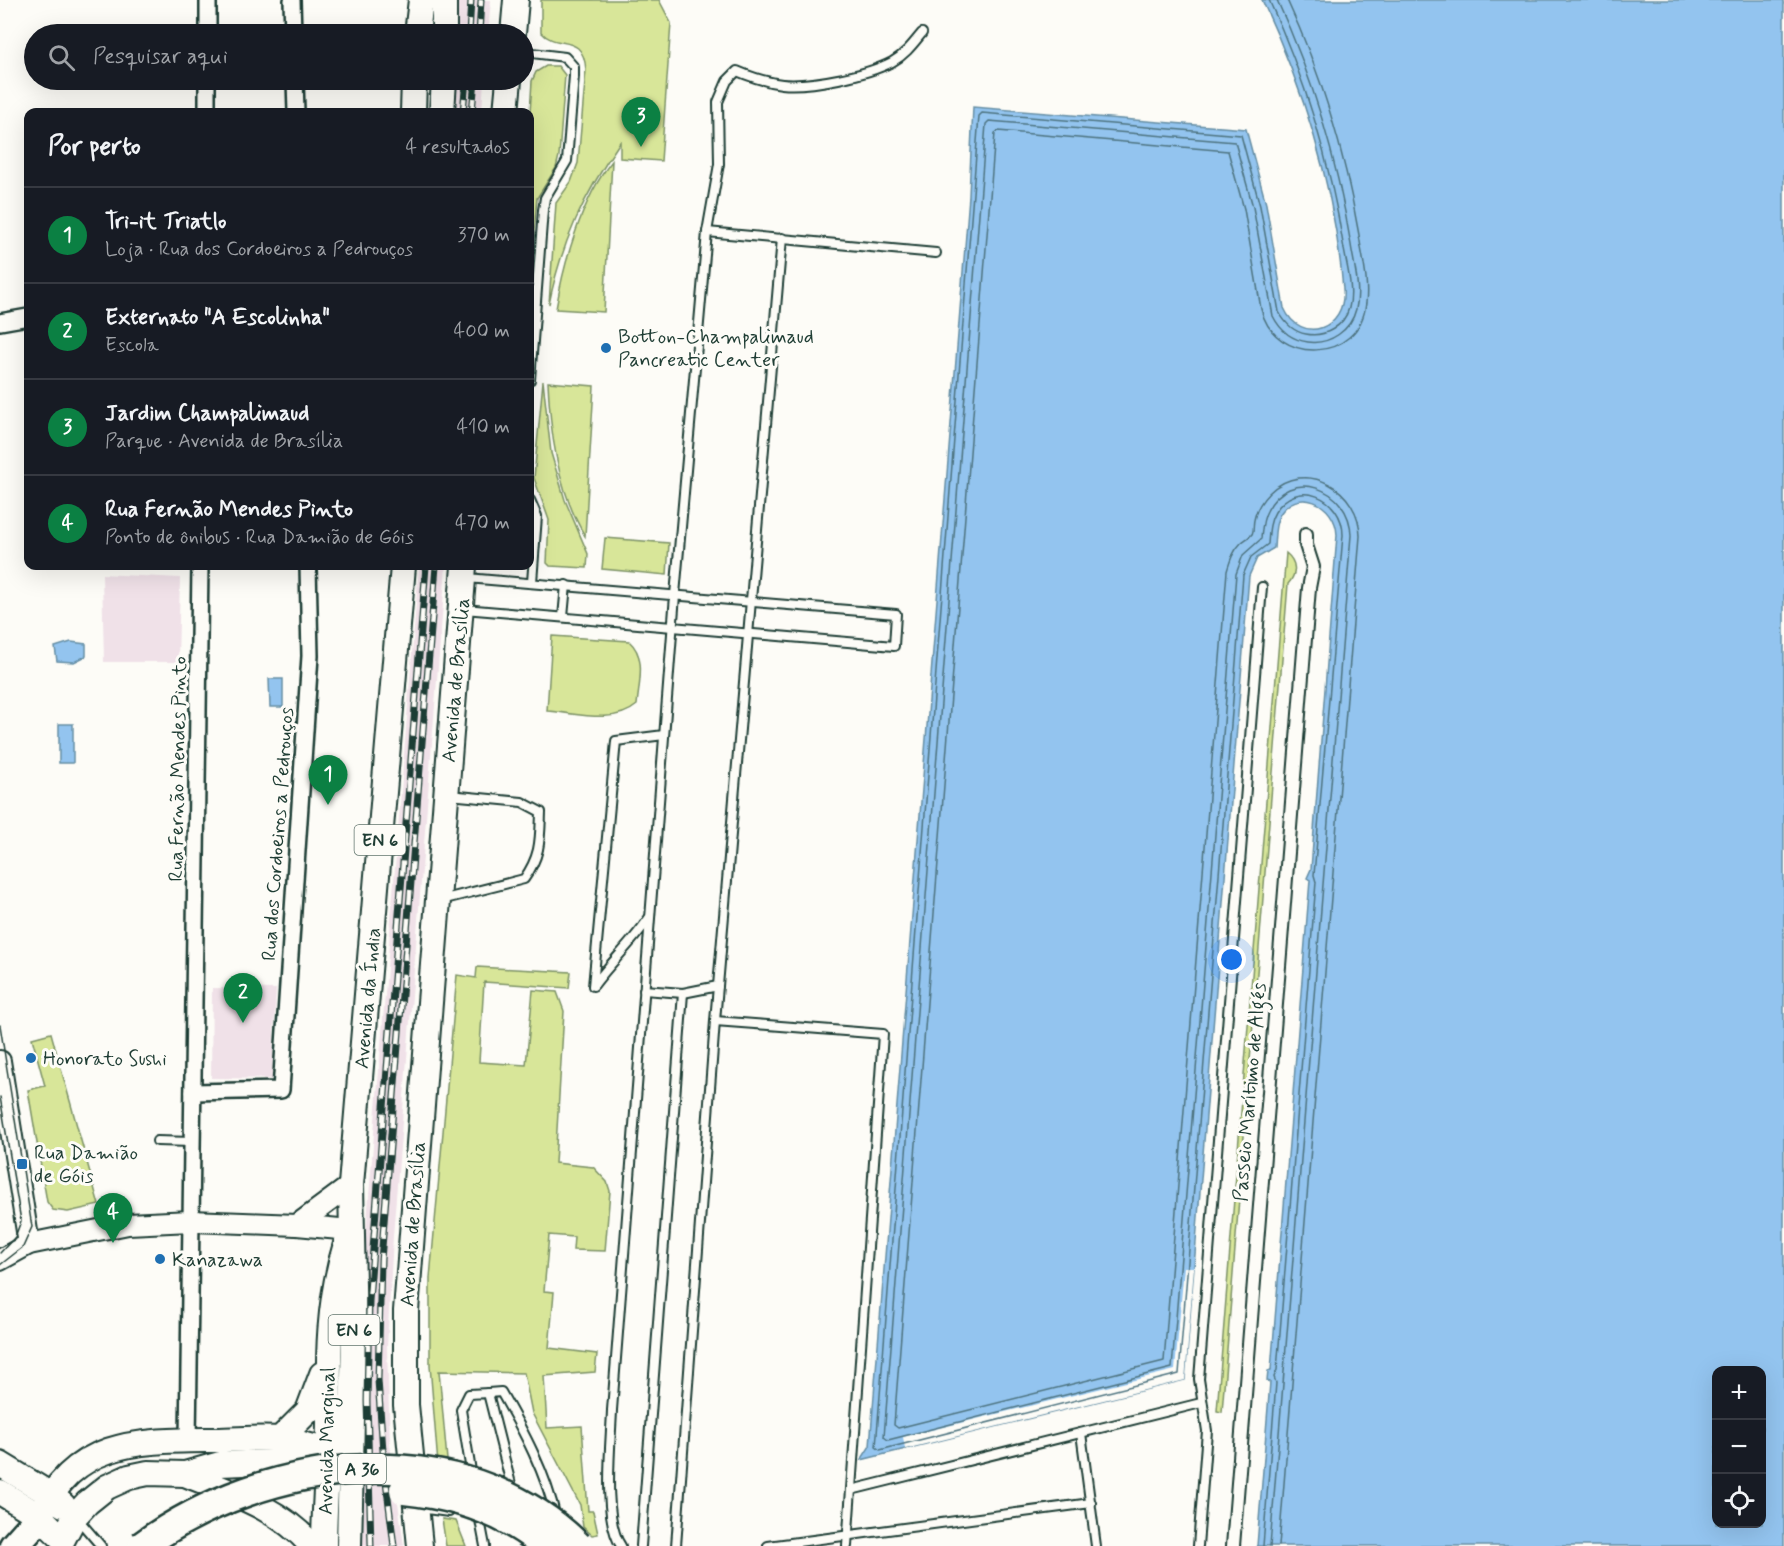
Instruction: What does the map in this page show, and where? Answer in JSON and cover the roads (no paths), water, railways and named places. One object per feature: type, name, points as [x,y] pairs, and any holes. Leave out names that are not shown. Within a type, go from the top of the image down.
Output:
[{"type":"highway","name":"A 36","points":[[142,1546],[205,1507],[265,1484],[325,1472],[386,1469],[447,1476],[501,1494],[537,1513],[578,1546]]},
{"type":"highway","name":"A 36","points":[[176,1546],[213,1525],[265,1504],[325,1491],[369,1489],[423,1492],[471,1504],[514,1523],[535,1541]]},
{"type":"highway","points":[[14,1546],[46,1506]]},
{"type":"main road","points":[[418,24],[421,0]]},
{"type":"main road","points":[[444,0],[444,24]]},
{"type":"main road","points":[[514,24],[516,0]]},
{"type":"main road","points":[[413,108],[414,90]]},
{"type":"main road","points":[[442,108],[443,90]]},
{"type":"main road","points":[[506,108],[508,90]]},
{"type":"main road","name":"Avenida da Índia","points":[[351,1440],[354,1336],[350,1230],[351,1185],[403,570]]},
{"type":"main road","name":"Avenida de Brasília","points":[[420,1546],[406,1406],[406,1311],[463,571]]},
{"type":"main road","name":"Avenida Marginal","points":[[324,1546],[329,1419],[326,1364],[335,1276],[350,1230]]},
{"type":"main road","points":[[280,1439],[308,1411],[326,1364]]},
{"type":"main road","points":[[46,1506],[73,1471],[106,1450],[132,1443],[280,1439],[326,1450]]},
{"type":"main road","points":[[64,1544],[75,1516],[107,1486],[129,1477],[148,1473],[185,1474],[220,1464],[294,1461],[351,1440]]},
{"type":"main road","name":"Avenida Marginal","points":[[349,1546],[351,1440]]},
{"type":"main road","points":[[0,1464],[46,1506],[64,1544]]},
{"type":"main road","points":[[185,1474],[261,1507],[297,1531],[312,1546]]},
{"type":"main road","points":[[0,1492],[75,1516]]},
{"type":"street","points":[[208,0],[208,24]]},
{"type":"street","points":[[292,0],[293,24]]},
{"type":"street","points":[[207,90],[207,108]]},
{"type":"street","points":[[295,90],[296,108]]},
{"type":"street","points":[[0,322],[24,318]]},
{"type":"street","name":"Passeio Marítimo de Algés","points":[[1233,1546],[1309,588],[1312,575],[1306,534]]},
{"type":"street","name":"Rua Fernão Mendes Pinto","points":[[188,1440],[200,570]]},
{"type":"street","name":"Rua dos Cordoeiros a Pedrouços","points":[[193,1092],[281,1090],[310,656],[308,570]]},
{"type":"street","points":[[0,1061],[29,1244]]},
{"type":"street","points":[[297,1225],[351,1185]]},
{"type":"street","points":[[0,1260],[29,1244],[119,1225],[191,1221],[297,1225],[350,1230]]},
{"type":"street","points":[[32,1546],[46,1506]]},
{"type":"lane","points":[[621,1546],[612,1529],[609,1480],[612,1410],[672,627],[707,232],[719,165],[718,102],[727,81],[737,71],[756,79],[803,84],[859,73],[892,62],[910,49],[921,33]]},
{"type":"lane","points":[[534,53],[565,57],[574,67],[574,76],[567,161],[545,198],[543,210],[534,328]]},
{"type":"lane","points":[[707,232],[936,254]]},
{"type":"lane","points":[[676,1546],[718,986],[782,238]]},
{"type":"lane","points":[[534,509],[537,516],[534,556]]},
{"type":"lane","points":[[532,582],[533,570]]},
{"type":"lane","points":[[460,609],[894,646],[895,635],[896,614],[532,582],[463,571]]},
{"type":"lane","points":[[563,617],[566,585]]},
{"type":"lane","points":[[1198,1546],[1207,1431],[1199,1379],[1262,587]]},
{"type":"lane","points":[[650,917],[633,942],[612,961],[593,986],[616,741],[664,735]]},
{"type":"lane","points":[[437,902],[524,879],[537,860],[540,837],[541,812],[522,802],[446,795]]},
{"type":"lane","points":[[644,990],[683,993],[718,986]]},
{"type":"lane","points":[[641,1546],[683,993]]},
{"type":"lane","points":[[716,1021],[883,1034],[847,1546]]},
{"type":"lane","points":[[157,1141],[192,1142]]},
{"type":"lane","points":[[485,1546],[461,1410],[469,1394],[501,1392],[549,1488],[563,1546]]},
{"type":"lane","points":[[488,1393],[535,1541]]},
{"type":"lane","points":[[851,1490],[1201,1403]]},
{"type":"lane","points":[[1081,1433],[1096,1546]]},
{"type":"lane","points":[[768,1546],[1090,1503]]},
{"type":"lane","points":[[415,1508],[455,1513]]},
{"type":"lane","points":[[75,1516],[101,1546]]},
{"type":"lane","points":[[472,1519],[491,1525]]},
{"type":"lane","points":[[502,1528],[535,1541],[556,1546]]},
{"type":"lane","points":[[525,1546],[535,1541]]},
{"type":"water","points":[[1262,0],[1784,0],[1784,1546],[1257,1546],[1270,1382],[1267,1381],[1268,1371],[1271,1370],[1310,880],[1307,878],[1311,869],[1337,535],[1330,514],[1323,507],[1305,500],[1295,501],[1279,516],[1275,528],[1274,548],[1257,558],[1249,576],[1185,1380],[861,1460],[870,1446],[969,196],[973,107],[1246,129],[1266,204],[1284,308],[1292,320],[1301,327],[1321,328],[1331,323],[1342,303],[1343,289],[1339,252],[1325,177],[1291,69]]},
{"type":"water","points":[[71,642],[86,644],[86,656],[74,662],[57,661],[55,647]]},
{"type":"water","points":[[269,679],[283,679],[283,707],[270,707]]},
{"type":"water","points":[[59,724],[73,724],[73,763],[59,763]]},
{"type":"tram line","points":[[0,1025],[32,1227],[23,1247],[0,1265]]},
{"type":"tram line","points":[[0,1097],[21,1221],[15,1237],[0,1253]]},
{"type":"railway","points":[[470,24],[471,0]]},
{"type":"railway","points":[[480,24],[481,0]]},
{"type":"railway","points":[[463,108],[465,90]]},
{"type":"railway","points":[[472,108],[474,90]]},
{"type":"railway","points":[[371,1546],[367,1401],[369,1301],[426,570]]},
{"type":"railway","points":[[394,1546],[384,1465],[378,1380],[381,1260],[436,570]]},
{"type":"place","name":"Jardim Champalimaud","points":[[641,147]]},
{"type":"place","name":"Botton-Champalimaud Pancreatic Center","points":[[606,348]]},
{"type":"place","name":"Tri-it Triatlo","points":[[328,805]]},
{"type":"place","name":"Externato \"A Escolinha\"","points":[[243,1023]]},
{"type":"place","name":"Honorato Sushi","points":[[31,1058]]},
{"type":"place","name":"Rua Damião de Góis","points":[[22,1164]]},
{"type":"place","name":"Rua Fernão Mendes Pinto","points":[[113,1243]]},
{"type":"place","name":"Kanazawa","points":[[160,1259]]}]
